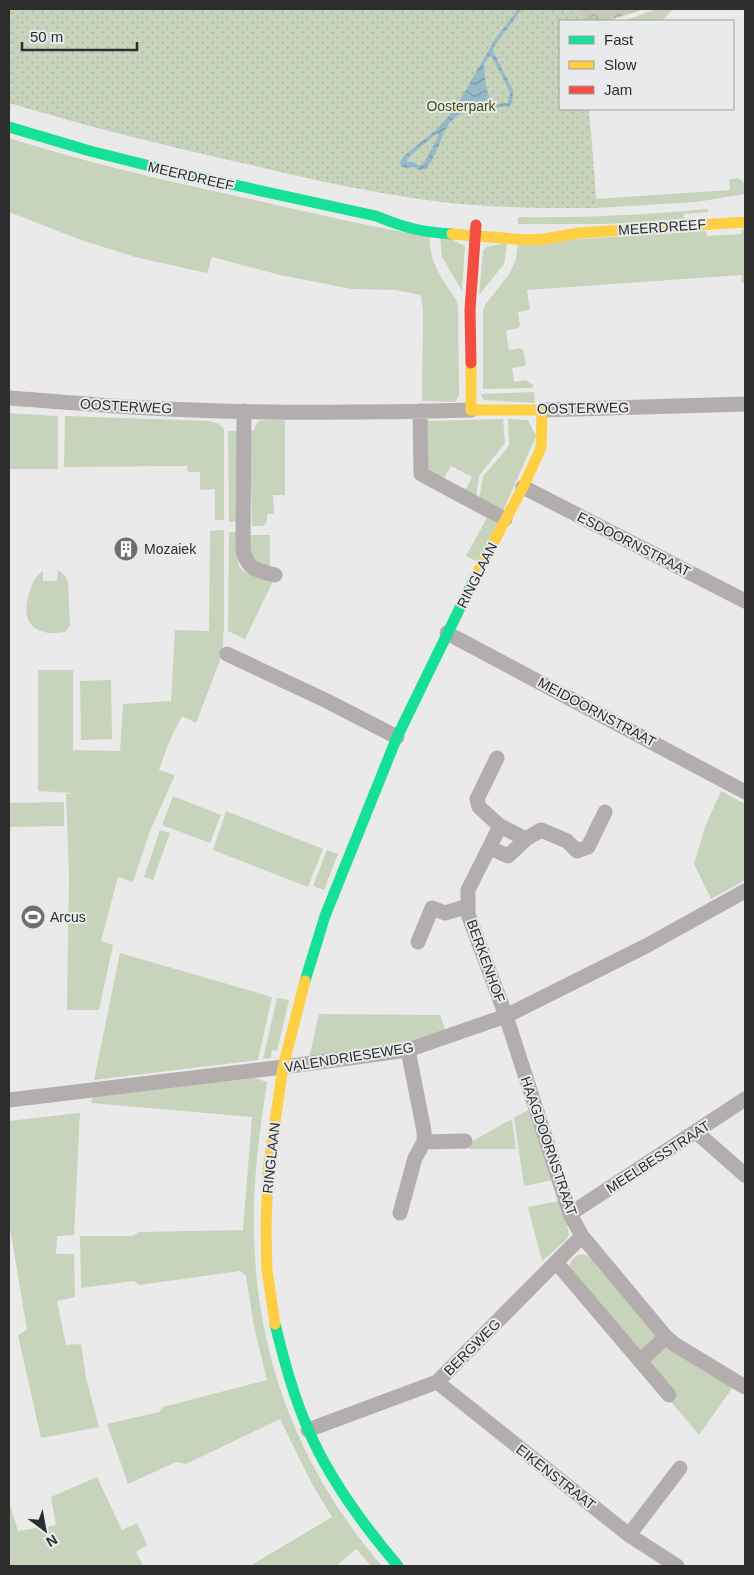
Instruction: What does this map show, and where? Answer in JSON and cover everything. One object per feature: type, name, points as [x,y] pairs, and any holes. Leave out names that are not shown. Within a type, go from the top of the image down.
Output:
[{"type":"street","name":"MEERDREEF","points":[[9,127],[90,151],[166,170],[376,216],[410,229],[438,234],[510,227]]},
{"type":"street","name":"MEERDREEF","points":[[376,216],[422,219]]},
{"type":"street","name":"MEERDREEF","points":[[449,222],[476,231],[527,240],[579,233],[745,222]]},
{"type":"street","name":"MEERDREEF","points":[[535,228],[579,233]]},
{"type":"street","points":[[471,410],[470,310],[476,231]]},
{"type":"street","name":"OOSTERWEG","points":[[9,398],[149,408],[244,411],[542,410],[745,404]]},
{"type":"street","name":"RINGLAAN","points":[[398,1566],[375,1539],[328,1469],[308,1430],[285,1362],[275,1324],[267,1270],[268,1170],[283,1068],[299,1000],[325,916],[397,737],[447,633],[505,519],[523,488],[541,448],[542,410]]},
{"type":"street","points":[[244,411],[243,551],[246,562],[253,568],[275,575]]},
{"type":"street","points":[[420,411],[421,474],[505,519]]},
{"type":"street","name":"ESDOORNSTRAAT","points":[[523,488],[745,601]]},
{"type":"street","name":"MEIDOORNSTRAAT","points":[[447,633],[745,792]]},
{"type":"street","points":[[227,654],[327,701],[397,737]]},
{"type":"street","points":[[497,758],[478,799],[479,807],[500,826],[526,839]]},
{"type":"street","points":[[490,848],[508,856],[526,839],[541,830],[566,841],[578,850],[588,847],[605,812]]},
{"type":"street","name":"BERKENHOF","points":[[500,826],[468,890],[468,914],[506,1016]]},
{"type":"street","name":"VALENDRIESEWEG","points":[[9,1100],[283,1068],[408,1050],[506,1016],[646,946],[745,891]]},
{"type":"street","name":"BERKENHOF","points":[[418,942],[432,908],[445,913],[468,906]]},
{"type":"street","name":"HAAGDOORNSTRAAT","points":[[506,1016],[570,1214],[582,1236],[666,1337],[674,1344],[745,1387]]},
{"type":"street","points":[[400,1213],[415,1158],[424,1142],[424,1131],[408,1050]]},
{"type":"street","name":"MEELBESSTRAAT","points":[[570,1214],[745,1099]]},
{"type":"street","points":[[696,1132],[745,1176]]},
{"type":"street","points":[[424,1142],[465,1141]]},
{"type":"street","name":"BERGWEG","points":[[308,1430],[437,1382],[582,1236]]},
{"type":"street","points":[[556,1262],[669,1395]]},
{"type":"street","points":[[640,1361],[666,1337]]},
{"type":"street","name":"EIKENSTRAAT","points":[[437,1382],[629,1535],[677,1566]]},
{"type":"street","points":[[629,1535],[680,1468]]},
{"type":"green space","name":"Oosterpark","points":[[9,9],[580,9],[583,20],[559,20],[559,110],[589,110],[597,208],[538,208],[480,205],[417,199],[369,191],[160,144],[9,103]]},
{"type":"green space","points":[[519,9],[645,9],[610,20],[559,20]]},
{"type":"green space","points":[[656,9],[673,9],[663,20],[627,20]]},
{"type":"green space","points":[[9,138],[95,163],[153,177],[430,237],[430,247],[434,263],[458,306],[459,395],[455,402],[422,401],[423,312],[421,295],[395,290],[352,289],[280,275],[212,257],[207,273],[135,257],[81,240],[9,212]]},
{"type":"green space","points":[[737,178],[744,184],[745,194],[696,202],[597,208],[595,199],[730,190],[729,180]]},
{"type":"green space","points":[[708,209],[708,212],[684,214],[684,219],[607,224],[518,224],[518,217],[613,216]]},
{"type":"green space","points":[[742,229],[745,229],[745,283],[741,283],[742,275],[527,290],[530,310],[518,312],[520,326],[506,331],[509,350],[521,348],[526,364],[512,368],[514,382],[526,380],[533,385],[533,388],[483,389],[483,311],[485,305],[510,273],[516,259],[518,243],[706,231],[707,236],[741,234]]},
{"type":"green space","points":[[440,237],[451,239],[465,246],[462,291],[442,257]]},
{"type":"green space","points":[[507,243],[504,264],[479,295],[483,251],[486,247]]},
{"type":"green space","points":[[534,392],[535,403],[484,400],[480,394]]},
{"type":"green space","points":[[9,413],[58,416],[58,469],[9,469]]},
{"type":"green space","points":[[65,416],[209,421],[219,424],[224,429],[224,520],[215,520],[215,489],[200,490],[200,472],[188,472],[187,466],[64,467]]},
{"type":"green space","points":[[503,419],[505,443],[479,476],[476,499],[465,491],[472,477],[451,466],[442,482],[428,473],[428,428],[425,421]]},
{"type":"green space","points":[[508,419],[528,420],[536,436],[503,511],[479,499],[483,476],[509,444]]},
{"type":"green space","points":[[285,420],[285,495],[273,495],[274,514],[267,514],[267,522],[263,526],[252,526],[250,431],[254,430],[259,421]]},
{"type":"green space","points":[[228,431],[238,431],[238,522],[229,522]]},
{"type":"green space","points":[[489,514],[499,519],[478,562],[466,556]]},
{"type":"green space","points":[[224,530],[224,629],[222,655],[196,723],[182,716],[169,742],[159,770],[175,775],[150,831],[133,882],[118,877],[101,941],[113,945],[99,1010],[67,1010],[69,875],[66,794],[73,793],[38,791],[38,670],[73,670],[73,750],[120,751],[123,704],[171,701],[175,630],[209,631],[210,531]]},
{"type":"green space","points":[[229,532],[238,532],[238,563],[245,572],[275,577],[245,639],[228,631]]},
{"type":"green space","points":[[250,535],[270,535],[270,568],[260,567],[250,553]]},
{"type":"green space","points":[[58,570],[65,576],[68,582],[70,626],[65,632],[46,632],[39,630],[29,621],[26,613],[27,604],[31,587],[37,576],[43,571],[43,581],[57,581]]},
{"type":"green space","points":[[111,680],[112,739],[81,740],[80,681]]},
{"type":"green space","points":[[721,791],[745,804],[745,880],[711,899],[694,864],[705,827]]},
{"type":"green space","points":[[173,796],[221,815],[210,843],[162,825]]},
{"type":"green space","points":[[64,802],[64,826],[9,827],[9,803]]},
{"type":"green space","points":[[226,811],[323,849],[308,887],[213,850]]},
{"type":"green space","points":[[160,830],[170,833],[153,880],[144,877]]},
{"type":"green space","points":[[327,850],[338,854],[324,890],[313,886]]},
{"type":"green space","points":[[120,953],[272,997],[258,1060],[94,1080]]},
{"type":"green space","points":[[277,998],[289,1000],[277,1051],[272,1050],[271,1058],[263,1059]]},
{"type":"green space","points":[[319,1014],[440,1015],[446,1032],[407,1043],[309,1058]]},
{"type":"green space","points":[[254,1078],[267,1082],[256,1171],[254,1225],[256,1272],[262,1319],[273,1364],[287,1408],[305,1450],[327,1490],[353,1529],[382,1566],[371,1566],[356,1549],[336,1566],[250,1566],[332,1517],[312,1484],[280,1419],[186,1464],[176,1462],[128,1484],[107,1424],[159,1412],[163,1407],[267,1380],[254,1327],[246,1276],[240,1271],[139,1285],[134,1281],[81,1288],[80,1236],[133,1236],[139,1232],[243,1230],[252,1117],[91,1103],[93,1097]]},
{"type":"green space","points":[[530,1109],[553,1180],[524,1186],[514,1118]]},
{"type":"green space","points":[[80,1113],[74,1235],[57,1236],[56,1254],[74,1254],[75,1297],[57,1301],[66,1345],[81,1344],[86,1378],[99,1427],[41,1438],[18,1335],[27,1330],[9,1222],[9,1121]]},
{"type":"green space","points":[[512,1119],[516,1149],[469,1149],[469,1143]]},
{"type":"green space","points":[[559,1201],[570,1225],[567,1226],[569,1234],[567,1239],[542,1261],[528,1207]]},
{"type":"green space","points":[[583,1254],[592,1258],[659,1335],[642,1350],[638,1349],[569,1267],[574,1258]]},
{"type":"green space","points":[[666,1345],[733,1387],[699,1435],[671,1402],[677,1395],[649,1361]]},
{"type":"green space","points":[[97,1477],[122,1530],[137,1523],[147,1545],[136,1552],[143,1566],[9,1566],[9,1502],[18,1531],[56,1525],[51,1497]]},
{"type":"water","points":[[518,9],[521,10],[493,48],[513,90],[510,106],[483,106],[466,111],[449,124],[433,159],[426,169],[419,170],[413,167],[405,168],[401,166],[400,162],[404,156],[437,129],[454,110],[496,38]],"holes":[[[490,56],[510,92],[508,103],[495,104],[489,96],[484,64]],[[438,134],[438,137],[424,163],[419,166],[414,162],[407,162],[410,156]]]},
{"type":"traffic: fast","points":[[9,127],[90,151],[166,170],[376,216],[413,229],[452,234]]},
{"type":"traffic: fast","points":[[305,981],[325,916],[397,737],[475,577]]},
{"type":"traffic: fast","points":[[275,1324],[293,1390],[316,1447],[348,1501],[398,1566]]},
{"type":"traffic: slow","points":[[452,234],[527,240],[579,233],[745,222]]},
{"type":"traffic: slow","points":[[471,363],[471,410],[542,410],[541,448],[523,487],[475,577]]},
{"type":"traffic: slow","points":[[275,1324],[267,1270],[268,1170],[283,1067],[305,981]]},
{"type":"traffic: jam","points":[[471,363],[470,310],[476,225]]},
{"type":"place","name":"Mozaiek","points":[[126,549]]},
{"type":"place","name":"Arcus","points":[[33,917]]}]
